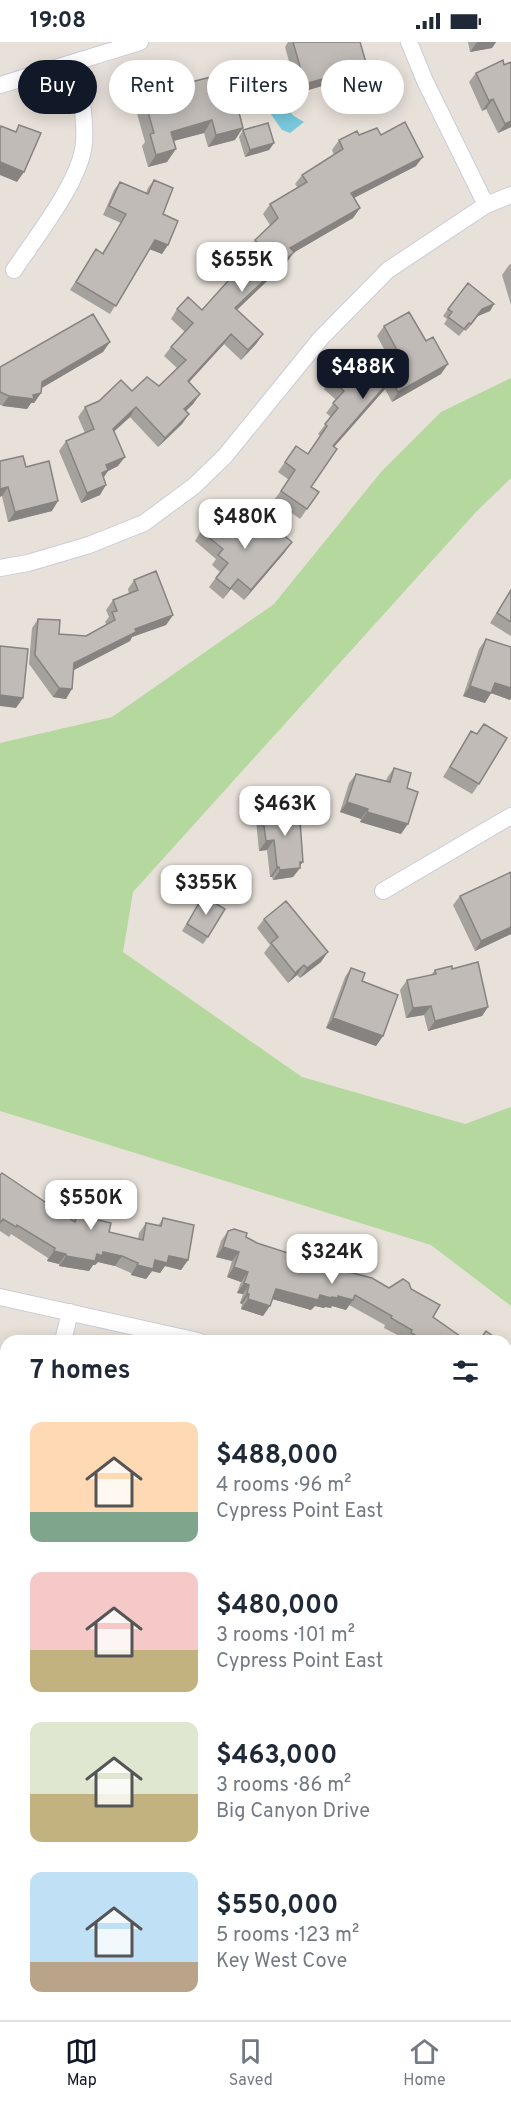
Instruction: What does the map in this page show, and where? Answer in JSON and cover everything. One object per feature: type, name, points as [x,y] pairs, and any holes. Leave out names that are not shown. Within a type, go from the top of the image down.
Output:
[{"type":"street","points":[[81,60],[140,42]]},
{"type":"street","points":[[409,42],[425,81],[486,205]]},
{"type":"street","points":[[0,84],[18,79]]},
{"type":"street","points":[[14,270],[74,179],[84,145],[84,114]]},
{"type":"street","points":[[0,568],[28,563],[89,545],[144,523],[194,486],[225,456],[321,338],[388,270],[486,205],[511,195]]},
{"type":"street","points":[[383,891],[511,816]]},
{"type":"street","points":[[0,1297],[172,1335]]},
{"type":"street","points":[[64,1335],[70,1312]]},
{"type":"green space","points":[[511,378],[511,478],[476,512],[133,892],[123,952],[302,1077],[465,1124],[511,1107],[511,1306],[431,1245],[0,1111],[0,743],[112,717],[274,604],[381,472],[441,412]]},
{"type":"water","points":[[271,114],[292,114],[304,122],[290,133],[282,130]]},
{"type":"building","points":[[293,42],[360,42],[365,60],[321,60],[321,79],[309,83],[309,60],[298,60]]},
{"type":"building","points":[[503,60],[504,65],[511,62],[511,121],[505,124],[493,99],[489,101],[476,73]]},
{"type":"building","points":[[207,78],[207,114],[239,114],[243,128],[216,135],[212,120],[171,132],[176,149],[156,155],[150,134],[154,133],[149,114],[195,114],[195,81]]},
{"type":"building","points":[[405,122],[423,157],[351,193],[360,208],[290,248],[294,252],[235,308],[263,334],[248,350],[231,334],[188,381],[200,394],[184,409],[189,414],[165,438],[136,407],[113,429],[125,457],[106,465],[108,470],[102,473],[106,485],[87,493],[66,441],[94,429],[85,407],[99,401],[121,380],[132,391],[147,377],[159,386],[186,360],[171,347],[193,323],[177,309],[188,297],[202,310],[227,282],[263,248],[255,240],[278,218],[270,204],[307,182],[302,175],[343,149],[339,140],[357,131],[359,135],[377,128],[381,135]]},
{"type":"building","points":[[268,123],[274,143],[250,150],[243,130]]},
{"type":"building","points":[[19,125],[41,133],[24,172],[0,162],[1,126],[16,132]]},
{"type":"building","points":[[154,180],[173,188],[163,214],[178,221],[168,245],[155,240],[116,306],[76,282],[96,249],[103,254],[126,214],[109,206],[120,182],[148,194]]},
{"type":"building","points":[[468,283],[494,304],[482,309],[471,324],[469,323],[464,329],[448,317],[452,312],[448,309]]},
{"type":"building","points":[[409,312],[426,341],[433,337],[448,364],[398,392],[391,379],[333,446],[337,449],[311,487],[319,492],[307,509],[281,491],[295,470],[285,462],[296,446],[308,454],[327,426],[325,424],[338,408],[333,403],[344,391],[331,379],[347,360],[363,374],[365,370],[398,352],[384,326]]},
{"type":"building","points":[[93,314],[110,342],[42,382],[41,393],[33,395],[34,399],[9,396],[0,392],[0,367]]},
{"type":"building","points":[[23,456],[26,467],[49,461],[58,501],[15,512],[8,487],[0,489],[0,461]]},
{"type":"building","points":[[220,509],[251,536],[265,520],[292,542],[251,590],[238,579],[230,589],[216,578],[228,563],[218,555],[223,549],[201,531]]},
{"type":"building","points":[[156,571],[173,615],[135,629],[136,632],[74,663],[72,689],[59,688],[35,655],[38,619],[60,620],[59,634],[86,636],[115,620],[112,612],[117,611],[113,600],[138,590],[134,580]]},
{"type":"building","points":[[511,590],[511,622],[497,613]]},
{"type":"building","points":[[486,639],[511,647],[511,688],[495,683],[491,693],[470,686]]},
{"type":"building","points":[[0,646],[28,649],[23,698],[0,695]]},
{"type":"building","points":[[484,724],[507,738],[479,784],[450,767],[471,731],[477,734]]},
{"type":"building","points":[[394,768],[411,773],[407,788],[418,792],[408,824],[367,812],[368,809],[347,802],[356,774],[390,782]]},
{"type":"building","points":[[284,808],[284,811],[297,809],[303,862],[300,862],[300,868],[280,870],[277,867],[274,840],[266,841],[262,811]]},
{"type":"building","points":[[511,872],[511,927],[481,941],[460,896]]},
{"type":"building","points":[[203,896],[225,909],[208,937],[187,924]]},
{"type":"building","points":[[286,901],[328,952],[307,968],[304,965],[295,973],[271,943],[278,937],[264,919]]},
{"type":"building","points":[[478,962],[488,1007],[435,1021],[431,1006],[413,1008],[407,980],[436,974],[435,970],[452,966],[452,969]]},
{"type":"building","points":[[351,968],[365,973],[362,981],[398,995],[383,1036],[333,1018]]},
{"type":"building","points":[[2,1173],[75,1222],[77,1215],[111,1223],[109,1232],[143,1240],[146,1223],[161,1226],[163,1218],[194,1225],[188,1260],[169,1256],[167,1263],[155,1260],[153,1269],[137,1265],[138,1263],[122,1256],[103,1252],[102,1256],[97,1254],[95,1261],[66,1256],[66,1254],[54,1251],[55,1248],[17,1225],[16,1227],[3,1219],[0,1223],[0,1175]]},
{"type":"building","points":[[234,1229],[247,1233],[246,1237],[257,1243],[294,1255],[302,1252],[324,1255],[326,1259],[347,1265],[345,1271],[372,1278],[389,1288],[403,1279],[409,1283],[411,1289],[440,1305],[433,1317],[458,1335],[415,1335],[411,1333],[412,1330],[391,1318],[392,1316],[355,1295],[353,1300],[320,1295],[318,1300],[276,1289],[270,1306],[248,1299],[249,1285],[244,1283],[248,1272],[234,1267],[239,1252],[223,1247],[228,1231]]}]
